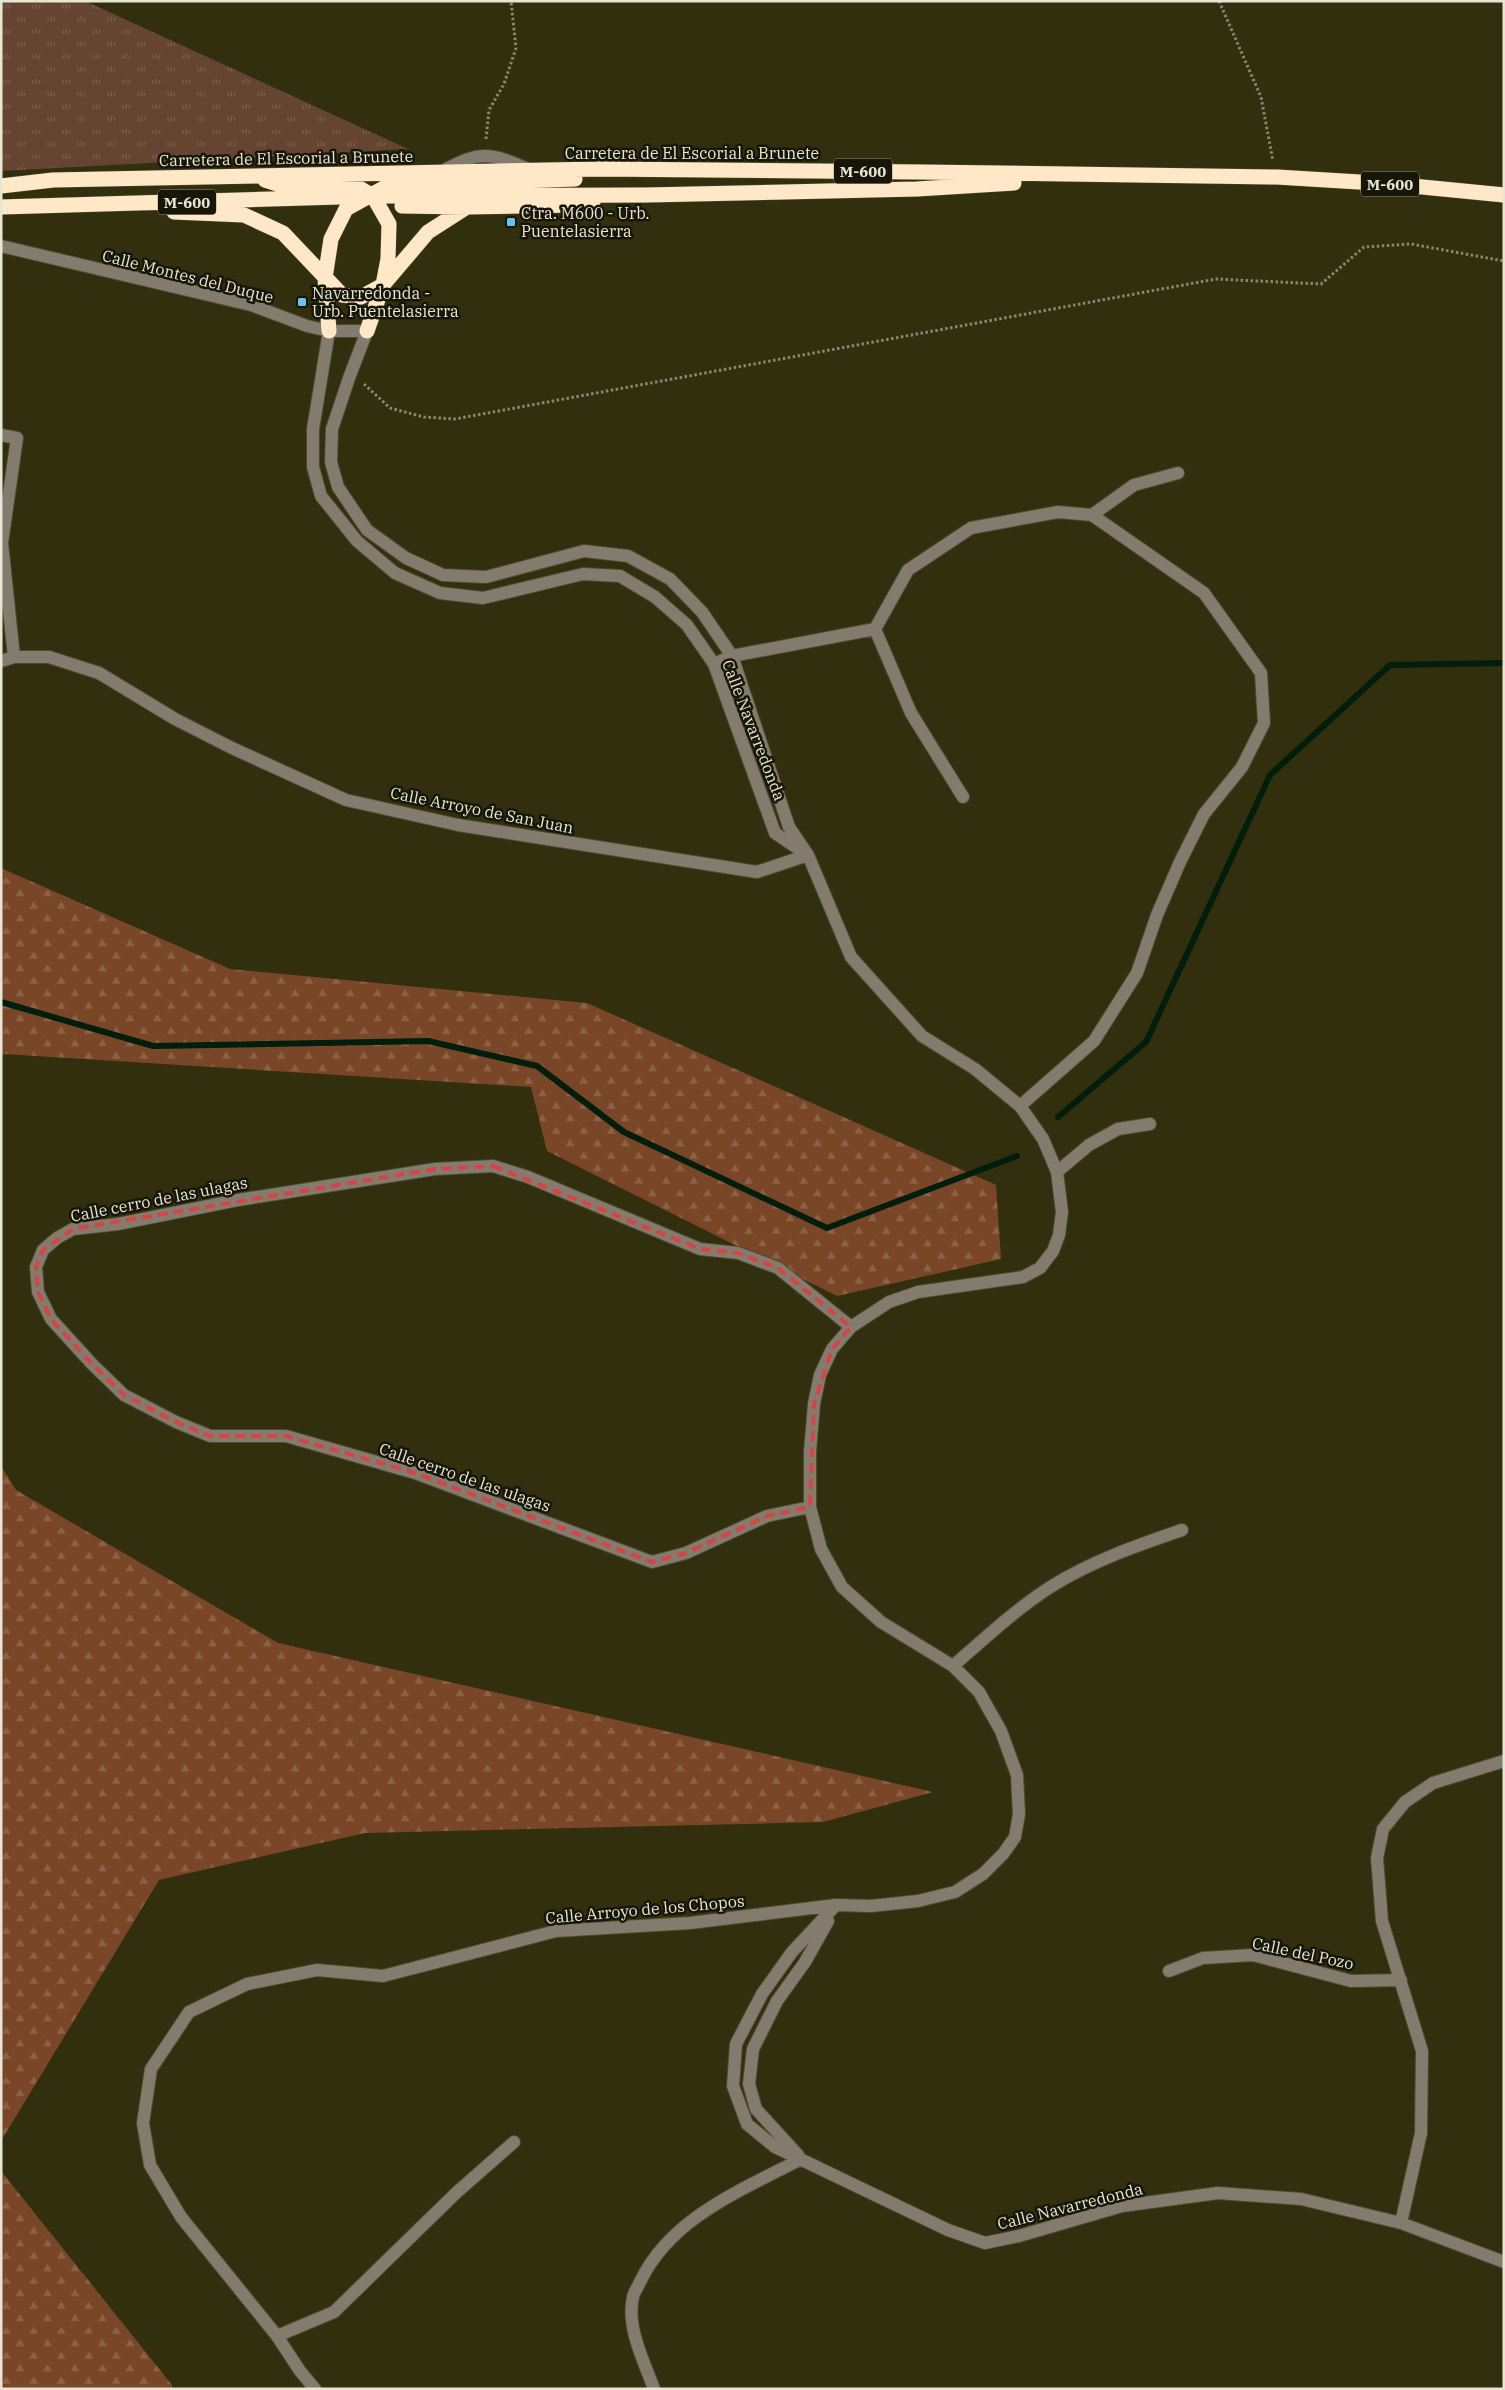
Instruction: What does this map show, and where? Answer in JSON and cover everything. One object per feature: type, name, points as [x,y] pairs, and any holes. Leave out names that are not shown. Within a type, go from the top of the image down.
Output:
[{"type":"highway","name":"Carretera de El Escorial a Brunete","points":[[1,186],[53,180],[600,169],[1126,176]]},
{"type":"highway","points":[[329,331],[325,278],[331,239],[346,209],[373,196],[389,185],[558,181],[591,178],[600,169]]},
{"type":"highway","points":[[252,176],[287,186],[354,185],[394,205],[467,207],[573,205],[647,194]]},
{"type":"highway","name":"M-600","points":[[1,207],[373,196],[647,194],[917,189],[1126,176],[1277,178],[1392,184],[1504,195]]},
{"type":"highway","points":[[367,331],[383,285],[388,260],[389,224],[373,196]]},
{"type":"highway","points":[[90,205],[97,210],[244,214],[283,233],[342,295],[361,297],[383,285],[428,232],[467,207]]},
{"type":"street","points":[[441,172],[464,160],[487,156],[500,156],[532,171]]},
{"type":"street","name":"Calle Montes del Duque","points":[[1,246],[251,305],[307,326],[329,331],[367,331]]},
{"type":"street","name":"Calle Navarredonda","points":[[329,331],[313,429],[313,467],[321,496],[357,541],[395,573],[440,594],[482,598],[583,574],[620,576],[655,597],[687,625],[714,664],[775,833],[808,855]]},
{"type":"street","name":"Calle Navarredonda","points":[[367,331],[332,430],[330,462],[338,488],[367,530],[406,558],[443,574],[486,576],[584,551],[628,556],[670,579],[702,612],[732,656],[789,827],[808,855],[851,957],[922,1036],[975,1069],[1020,1106],[1043,1139],[1057,1172],[1062,1212],[1059,1234],[1053,1251],[1040,1268],[1023,1278],[918,1292],[888,1302],[850,1327],[832,1349],[820,1375],[814,1404],[810,1452],[810,1507],[821,1549],[842,1586],[881,1622],[953,1666],[979,1692],[1001,1731],[1017,1775],[1019,1814],[1015,1837],[1003,1854],[983,1874],[955,1892],[918,1901],[871,1906],[836,1906],[792,1952],[762,1994],[736,2044],[733,2086],[747,2124],[775,2147],[948,2230],[985,2243],[1020,2236],[1122,2206],[1218,2192],[1301,2199],[1401,2223],[1504,2262]]},
{"type":"street","points":[[1,434],[17,438],[2,543],[7,659]]},
{"type":"street","points":[[1092,515],[1134,485],[1178,472]]},
{"type":"street","points":[[875,630],[908,570],[971,528],[1058,512],[1092,515],[1204,593],[1261,673],[1264,723],[1242,767],[1204,814],[1157,915],[1137,974],[1094,1041],[1020,1106]]},
{"type":"street","points":[[714,664],[732,656],[875,630]]},
{"type":"street","points":[[875,630],[911,713],[963,797]]},
{"type":"street","name":"Calle Arroyo de San Juan","points":[[7,659],[49,657],[100,673],[175,719],[232,748],[346,800],[458,825],[757,872],[808,855]]},
{"type":"street","points":[[1057,1172],[1089,1145],[1118,1129],[1150,1124]]},
{"type":"street","name":"Calle cerro de las ulagas","points":[[810,1507],[767,1516],[686,1553],[652,1562],[415,1473],[286,1436],[210,1436],[176,1422],[124,1395],[92,1364],[51,1319],[38,1292],[36,1267],[43,1250],[57,1238],[73,1229],[118,1224],[238,1200],[435,1169],[493,1166],[528,1177],[700,1249],[738,1253],[778,1268],[850,1327]]},
{"type":"street","points":[[953,1666],[988,1635],[1052,1586],[1126,1549],[1182,1530]]},
{"type":"street","points":[[1401,2223],[1421,2132],[1422,2051],[1382,1922],[1377,1858],[1383,1829],[1405,1802],[1433,1783],[1504,1761]]},
{"type":"street","name":"Calle Navarredonda","points":[[801,2159],[756,2109],[748,2084],[753,2049],[777,2001],[805,1962],[836,1906]]},
{"type":"street","name":"Calle Arroyo de los Chopos","points":[[315,2389],[300,2371],[277,2336],[181,2217],[150,2165],[143,2123],[151,2069],[189,2012],[247,1984],[317,1970],[383,1976],[556,1931],[690,1923],[836,1906]]},
{"type":"street","name":"Calle del Pozo","points":[[1169,1971],[1203,1958],[1253,1955],[1351,1981],[1401,1980]]},
{"type":"street","points":[[277,2336],[334,2312],[456,2193],[514,2142]]},
{"type":"street","points":[[654,2389],[633,2329],[633,2297],[648,2266],[676,2232],[712,2207],[801,2159]]},
{"type":"path","points":[[487,156],[486,138],[489,110],[504,84],[516,48],[511,1]]},
{"type":"path","points":[[1219,1],[1260,97],[1277,178]]},
{"type":"path","points":[[351,372],[390,408],[424,417],[455,419],[1216,279],[1272,280],[1321,284],[1364,247],[1410,244],[1504,261]]},
{"type":"highlighted area","points":[[493,1166],[700,1249],[738,1253],[778,1268],[851,1327],[832,1349],[814,1404],[810,1507],[767,1516],[686,1553],[652,1562],[415,1473],[286,1436],[210,1436],[176,1422],[124,1395],[92,1364],[51,1319],[38,1292],[36,1267],[43,1250],[73,1229],[435,1169]]},
{"type":"green space","points":[[1,1],[85,1],[408,149],[1,171]]},
{"type":"green space","points":[[1,868],[230,969],[587,1003],[996,1185],[1001,1259],[837,1296],[547,1151],[531,1087],[4,1054],[1,1057]]},
{"type":"green space","points":[[1,1466],[16,1490],[278,1643],[933,1792],[823,1822],[365,1833],[159,1880],[1,2141]]},
{"type":"green space","points":[[1,2171],[172,2385],[173,2389],[1,2389]]},
{"type":"waterway","points":[[1058,1117],[1146,1042],[1270,775],[1390,665],[1504,663]]},
{"type":"waterway","points":[[1,1002],[153,1046],[428,1041],[537,1066],[624,1132],[827,1228],[1017,1156]]},
{"type":"place","name":"Ctra. M600 - Urb. Puentelasierra","points":[[511,222]]},
{"type":"place","name":"Navarredonda - Urb. Puentelasierra","points":[[302,302]]}]
